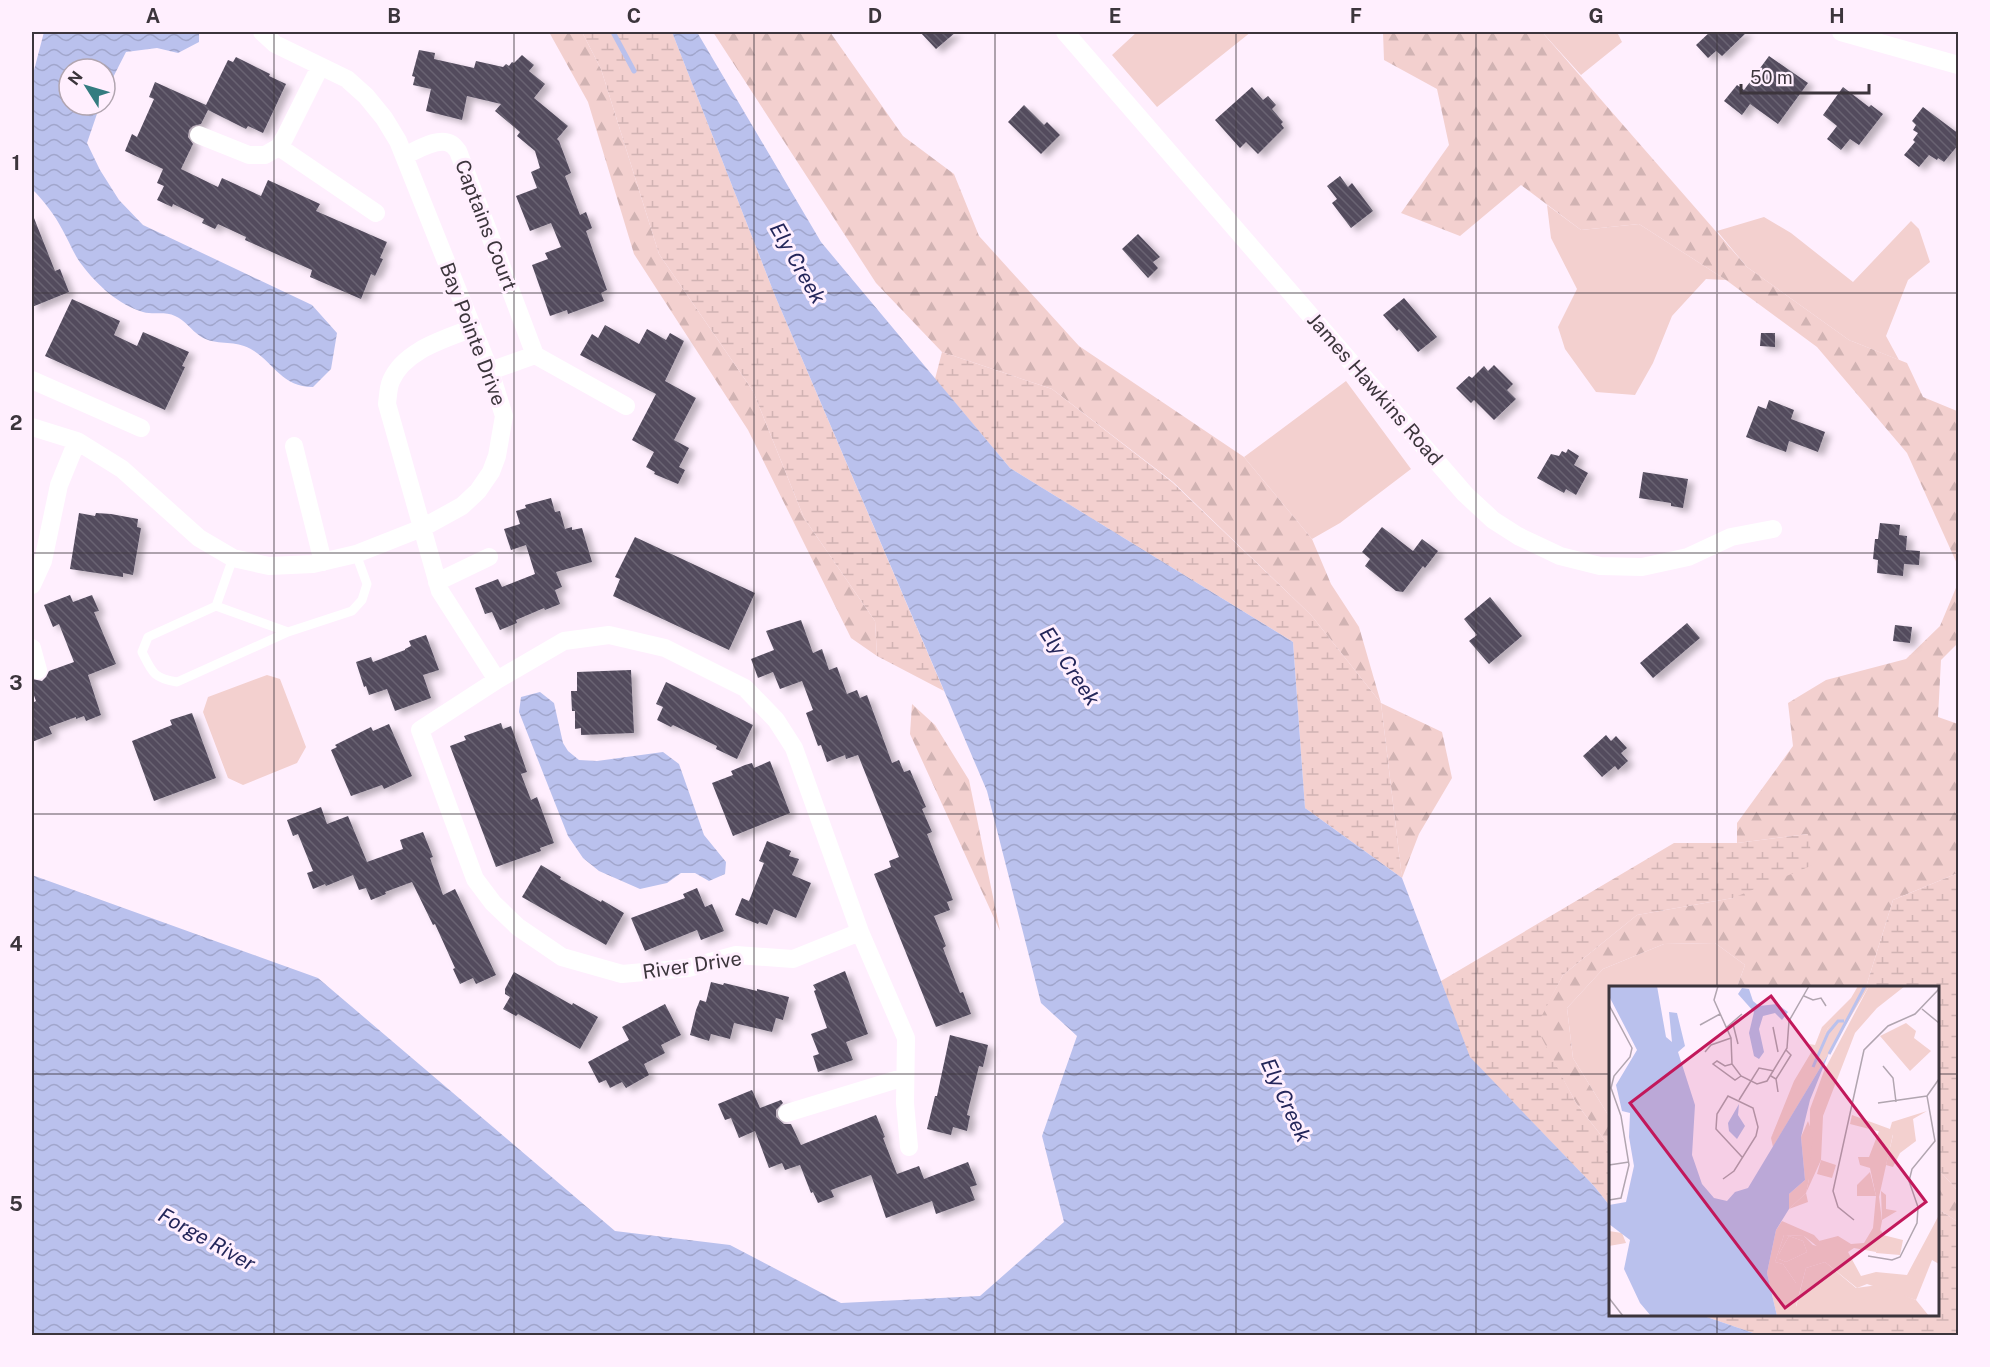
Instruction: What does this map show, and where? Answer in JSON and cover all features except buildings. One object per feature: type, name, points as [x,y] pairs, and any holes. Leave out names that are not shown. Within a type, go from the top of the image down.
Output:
[{"type":"street","name":"Bay Pointe Drive","points":[[32,427],[77,441],[122,469],[199,538],[233,558],[269,566],[313,564],[356,554],[422,528],[462,506],[478,491],[491,472],[497,456],[504,416],[490,371],[398,141],[384,118],[366,96],[347,79],[275,44],[262,32]]},
{"type":"street","name":"James Hawkins Road","points":[[1065,32],[1466,494],[1493,520],[1518,536],[1560,556],[1600,566],[1616,567],[1642,567],[1688,557],[1731,537],[1773,529]]},
{"type":"street","points":[[1841,32],[1959,65]]},
{"type":"street","points":[[199,135],[249,155],[265,155],[279,147],[320,67]]},
{"type":"street","name":"Captains Court","points":[[404,156],[430,144],[442,142],[451,144],[458,151],[535,355]]},
{"type":"street","points":[[279,147],[376,213]]},
{"type":"street","points":[[473,328],[430,345],[405,362],[389,385],[387,404],[440,591],[497,680]]},
{"type":"street","points":[[490,371],[535,355],[626,406]]},
{"type":"street","points":[[32,380],[141,428]]},
{"type":"street","points":[[32,585],[43,561],[59,484],[77,441]]},
{"type":"street","points":[[294,446],[323,562]]},
{"type":"street","points":[[437,582],[489,557]]},
{"type":"street","name":"River Drive","points":[[609,634],[664,648],[745,688],[776,720],[794,748],[860,932],[793,959],[736,955],[688,968],[622,974],[562,957],[518,927],[493,903],[475,879],[420,730],[497,680],[564,641],[609,634]]},
{"type":"street","points":[[32,648],[38,670]]},
{"type":"street","points":[[860,932],[906,1038],[905,1102],[909,1147]]},
{"type":"street","points":[[787,1113],[905,1077]]},
{"type":"lane","points":[[288,632],[216,606],[148,637],[142,652],[153,674],[163,680],[177,682],[288,632],[351,611],[362,600],[367,584],[356,554]]},
{"type":"lane","points":[[216,606],[233,558]]},
{"type":"green space","points":[[549,32],[582,32],[601,69],[659,254],[753,391],[804,518],[875,621],[877,656],[851,638],[748,430],[634,254],[588,102]]},
{"type":"green space","points":[[582,32],[672,32],[776,298],[944,691],[877,656],[875,621],[804,518],[753,391],[659,254],[601,69]]},
{"type":"green space","points":[[713,32],[830,32],[903,136],[954,174],[979,236],[1079,346],[1244,457],[1312,539],[1331,584],[1359,627],[1381,703],[1311,615],[1173,482],[1052,389],[942,352],[876,283]]},
{"type":"green space","points":[[1137,32],[1251,32],[1157,107],[1112,55]]},
{"type":"green space","points":[[1383,32],[1542,32],[1747,267],[1849,340],[1907,363],[1923,397],[1957,411],[1958,566],[1907,453],[1817,347],[1726,280],[1639,224],[1581,230],[1521,185],[1460,236],[1401,213],[1449,145],[1437,89],[1384,60]]},
{"type":"green space","points":[[1542,32],[1617,32],[1622,42],[1581,75]]},
{"type":"green space","points":[[1547,205],[1581,230],[1639,224],[1726,280],[1706,279],[1672,316],[1653,363],[1635,395],[1596,392],[1565,349],[1558,327],[1577,289],[1551,238]]},
{"type":"green space","points":[[1764,217],[1791,233],[1853,282],[1911,221],[1919,229],[1930,262],[1908,280],[1886,336],[1899,360],[1849,340],[1747,267],[1717,231]]},
{"type":"green space","points":[[942,352],[1052,389],[1172,482],[1311,615],[1381,703],[1402,878],[1305,808],[1293,642],[1010,468],[935,379]]},
{"type":"green space","points":[[1346,381],[1411,469],[1340,523],[1312,539],[1244,457]]},
{"type":"green space","points":[[1958,583],[1958,643],[1941,660],[1938,717],[1958,724],[1958,873],[1893,900],[1866,986],[1737,986],[1745,965],[1715,943],[1664,944],[1603,969],[1567,1008],[1573,1058],[1609,1116],[1609,1146],[1576,1103],[1535,1027],[1563,975],[1637,915],[1733,898],[1808,834],[1737,843],[1737,823],[1793,746],[1788,703],[1826,680],[1906,659],[1940,626]]},
{"type":"green space","points":[[267,675],[280,679],[306,747],[297,763],[243,785],[228,778],[203,712],[208,697]]},
{"type":"green space","points":[[1381,703],[1442,732],[1452,778],[1419,834],[1402,878]]},
{"type":"green space","points":[[912,704],[935,725],[969,780],[1000,931],[910,734]]},
{"type":"green space","points":[[1808,834],[1813,865],[1733,898],[1637,915],[1563,975],[1536,1027],[1576,1103],[1609,1146],[1609,1205],[1594,1186],[1469,1057],[1441,981],[1674,843],[1737,843]]},
{"type":"green space","points":[[1958,873],[1958,1191],[1939,1170],[1939,986],[1866,986],[1893,900]]},
{"type":"green space","points":[[1715,943],[1745,965],[1737,986],[1609,986],[1609,1116],[1573,1058],[1567,1008],[1603,969],[1664,944]]},
{"type":"green space","points":[[1939,1170],[1958,1191],[1958,1222],[1939,1210]]},
{"type":"green space","points":[[1939,1210],[1958,1222],[1958,1335],[1759,1335],[1704,1316],[1939,1316]]},
{"type":"water","points":[[44,32],[199,32],[199,42],[178,53],[157,48],[126,52],[117,70],[117,57],[57,57],[57,117],[96,117],[87,143],[100,170],[119,200],[143,225],[312,305],[337,333],[331,369],[313,387],[291,382],[262,357],[244,346],[205,339],[175,316],[143,312],[125,305],[94,280],[76,257],[56,218],[32,189],[32,78]]},
{"type":"water","points":[[672,32],[697,32],[821,242],[1010,468],[1293,642],[1305,808],[1402,878],[1470,1057],[1594,1186],[1609,1205],[1609,1316],[1704,1316],[1759,1335],[32,1335],[32,875],[318,978],[615,1231],[730,1245],[841,1303],[980,1296],[1064,1222],[1042,1136],[1077,1036],[1041,1003],[987,791],[776,298]]},
{"type":"water","points":[[540,692],[554,703],[563,743],[568,751],[579,760],[597,761],[663,752],[679,764],[704,835],[726,862],[725,874],[709,881],[695,873],[681,873],[667,883],[640,889],[599,871],[583,858],[568,836],[519,712],[521,697]]},
{"type":"waterway","points":[[613,32],[634,71]]},
{"type":"water label","name":"Ely Creek","points":[[798,263]]},
{"type":"water label","name":"Ely Creek","points":[[1070,666]]},
{"type":"water label","name":"Ely Creek","points":[[1286,1100]]},
{"type":"water label","name":"Forge River","points":[[207,1239]]}]
